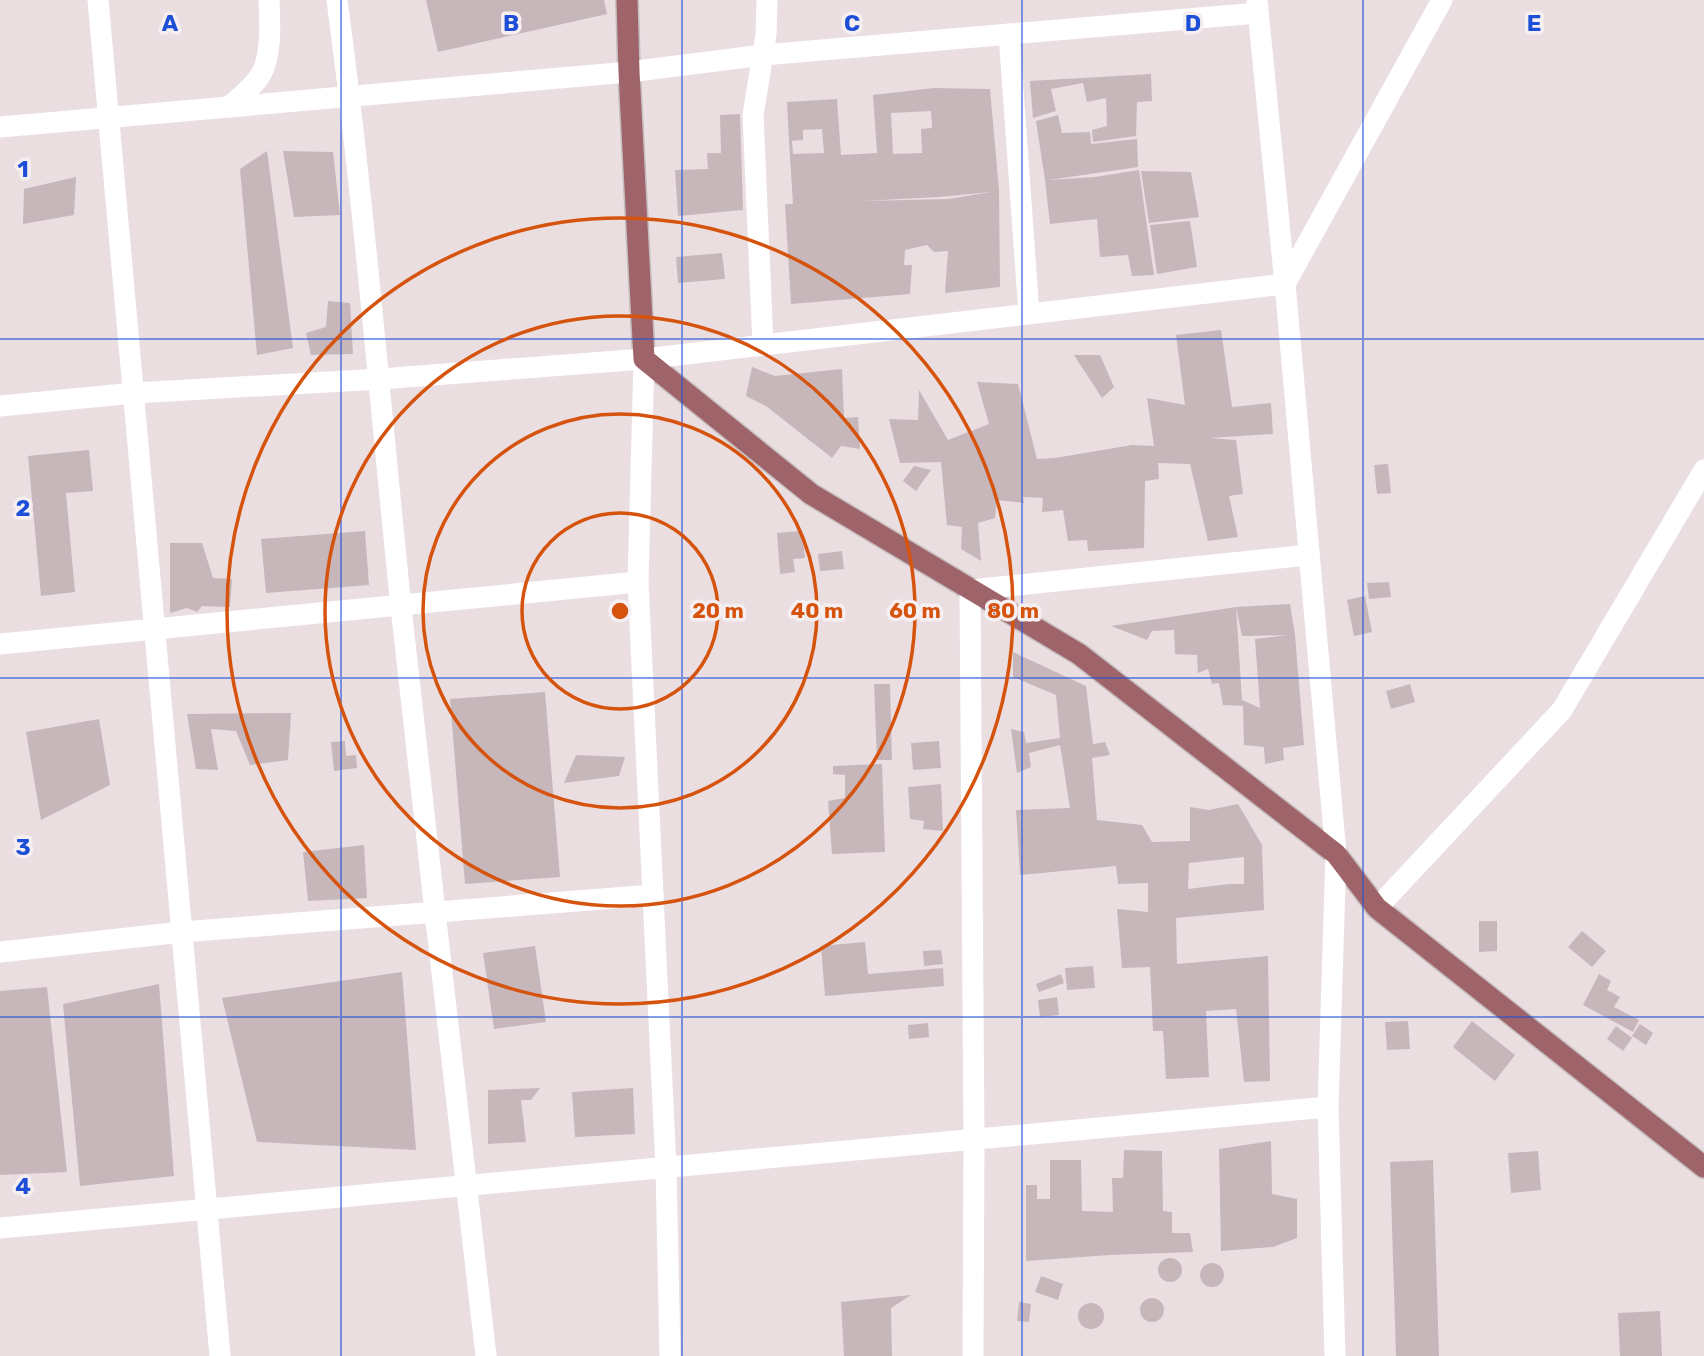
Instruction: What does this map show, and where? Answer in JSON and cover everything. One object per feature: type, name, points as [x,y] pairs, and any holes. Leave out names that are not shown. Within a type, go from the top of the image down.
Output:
[{"type":"main road","points":[[627,0],[644,359],[811,494],[1079,654],[1336,854],[1377,908],[1704,1167]]},
{"type":"street","points":[[98,0],[220,1356]]},
{"type":"street","points":[[229,107],[252,87],[262,73],[268,52],[268,0]]},
{"type":"street","points":[[337,0],[380,379],[401,605],[486,1356]]},
{"type":"street","points":[[764,345],[753,115],[766,35],[768,0]]},
{"type":"street","points":[[1285,284],[1442,0]]},
{"type":"street","points":[[0,127],[629,72],[763,54],[1009,34],[1257,6],[1336,854],[1328,1107],[1335,1356]]},
{"type":"street","points":[[1009,34],[1029,314]]},
{"type":"street","points":[[0,406],[134,393],[380,379],[644,359],[1285,284]]},
{"type":"street","points":[[644,359],[638,582],[666,1167],[670,1356]]},
{"type":"street","points":[[1377,908],[1562,710],[1704,470]]},
{"type":"street","points":[[973,1356],[970,590],[1310,555]]},
{"type":"street","points":[[0,644],[638,582]]},
{"type":"street","points":[[0,952],[182,932],[653,895]]},
{"type":"street","points":[[0,1228],[1328,1107]]},
{"type":"building","points":[[426,0],[604,0],[607,14],[438,52]]},
{"type":"building","points":[[1151,74],[1152,101],[1137,102],[1136,136],[1093,142],[1092,130],[1107,126],[1106,98],[1087,102],[1083,83],[1051,89],[1056,111],[1033,118],[1030,81]]},
{"type":"building","points":[[934,88],[990,89],[999,190],[1000,287],[945,293],[948,251],[934,252],[927,245],[905,250],[904,265],[912,265],[910,294],[791,304],[785,204],[793,204],[789,141],[787,102],[837,99],[841,155],[877,153],[873,95]],"holes":[[[931,111],[932,128],[921,129],[922,153],[893,154],[891,113]],[[822,129],[824,153],[793,154],[792,141],[789,141],[803,140],[803,130]],[[991,192],[949,199],[863,201],[939,197]]]},
{"type":"building","points":[[740,114],[743,210],[678,216],[675,170],[708,169],[707,153],[721,153],[720,115]]},
{"type":"building","points":[[1058,115],[1062,133],[1090,132],[1091,144],[1137,139],[1138,167],[1049,180],[1139,170],[1154,275],[1132,276],[1128,255],[1100,257],[1097,219],[1050,224],[1036,121]]},
{"type":"building","points":[[267,151],[293,348],[257,355],[240,169]]},
{"type":"building","points":[[283,151],[333,152],[340,215],[294,217]]},
{"type":"building","points":[[1141,171],[1191,172],[1199,217],[1149,223]]},
{"type":"building","points":[[76,177],[74,215],[23,224],[24,189]]},
{"type":"building","points":[[1190,221],[1197,267],[1157,274],[1150,225]]},
{"type":"building","points":[[722,253],[725,279],[678,283],[676,257]]},
{"type":"building","points":[[328,301],[350,303],[353,354],[311,355],[306,333],[326,327]]},
{"type":"building","points":[[1221,330],[1232,407],[1271,403],[1273,434],[1209,438],[1236,440],[1243,494],[1229,496],[1238,537],[1208,541],[1190,464],[1158,463],[1159,479],[1145,481],[1144,548],[1088,551],[1087,540],[1068,541],[1063,510],[1042,512],[1043,498],[1023,497],[1024,503],[997,500],[995,518],[978,523],[981,561],[961,549],[962,527],[947,525],[941,462],[900,463],[889,419],[918,420],[919,390],[948,440],[989,424],[977,382],[1018,384],[1037,459],[1132,445],[1154,446],[1147,398],[1185,405],[1176,335]]},
{"type":"building","points":[[1074,355],[1100,355],[1114,387],[1102,398]]},
{"type":"building","points":[[752,367],[775,376],[842,369],[844,418],[858,417],[860,449],[841,446],[832,458],[766,406],[746,396]]},
{"type":"building","points":[[89,450],[93,491],[66,493],[75,592],[41,596],[28,456]]},
{"type":"building","points":[[1388,464],[1391,493],[1377,494],[1374,465]]},
{"type":"building","points":[[914,466],[931,470],[916,491],[903,481]]},
{"type":"building","points":[[365,531],[369,585],[266,593],[261,539]]},
{"type":"building","points":[[802,531],[805,558],[793,559],[795,572],[780,574],[777,533]]},
{"type":"building","points":[[170,543],[202,543],[213,578],[232,579],[230,607],[202,606],[197,612],[187,608],[170,613]]},
{"type":"building","points":[[842,551],[844,569],[820,571],[818,554]]},
{"type":"building","points":[[1389,582],[1391,597],[1369,599],[1367,583]]},
{"type":"building","points":[[1365,596],[1372,632],[1354,636],[1347,600]]},
{"type":"building","points":[[1290,604],[1304,745],[1283,748],[1284,760],[1265,764],[1264,747],[1244,745],[1243,706],[1223,705],[1219,683],[1212,684],[1208,669],[1198,673],[1197,655],[1175,654],[1174,630],[1152,631],[1147,640],[1111,626],[1236,607]],"holes":[[[1236,607],[1242,636],[1287,635],[1255,639],[1260,708],[1242,700]]]},
{"type":"building","points":[[1013,652],[1086,686],[1093,744],[1105,742],[1110,755],[1092,758],[1097,820],[1142,825],[1152,842],[1190,841],[1190,807],[1209,810],[1238,804],[1262,845],[1264,910],[1176,918],[1177,964],[1268,956],[1270,1081],[1244,1082],[1236,1009],[1206,1011],[1209,1077],[1166,1079],[1163,1031],[1153,1031],[1150,967],[1122,968],[1117,909],[1148,912],[1148,883],[1118,884],[1116,866],[1020,875],[1016,810],[1070,808],[1060,745],[1029,753],[1031,767],[1017,773],[1011,729],[1024,732],[1026,743],[1060,738],[1056,695],[1013,677]],"holes":[[[1244,857],[1244,884],[1188,889],[1189,863]]]},
{"type":"building","points":[[874,684],[890,684],[892,760],[877,760]]},
{"type":"building","points":[[1410,684],[1415,702],[1391,709],[1386,691]]},
{"type":"building","points":[[545,692],[560,877],[465,884],[450,699]]},
{"type":"building","points":[[291,713],[288,760],[250,765],[236,731],[211,729],[218,770],[196,769],[187,714]]},
{"type":"building","points":[[99,719],[110,785],[41,820],[26,732]]},
{"type":"building","points":[[345,741],[346,756],[356,755],[357,768],[334,771],[331,742]]},
{"type":"building","points":[[939,741],[941,768],[913,770],[911,743]]},
{"type":"building","points":[[576,755],[625,757],[619,776],[564,783]]},
{"type":"building","points":[[882,764],[885,852],[832,854],[828,801],[845,798],[845,775],[833,774],[833,766]]},
{"type":"building","points":[[941,784],[943,831],[923,829],[924,821],[910,819],[908,787]]},
{"type":"building","points":[[364,845],[367,898],[308,901],[303,852]]},
{"type":"building","points":[[1479,921],[1497,921],[1497,951],[1479,952]]},
{"type":"building","points":[[1582,931],[1606,951],[1592,967],[1568,947]]},
{"type":"building","points":[[865,942],[868,974],[943,968],[944,986],[825,996],[821,946]]},
{"type":"building","points":[[535,946],[546,1022],[494,1029],[483,953]]},
{"type":"building","points":[[941,950],[943,964],[924,966],[923,951]]},
{"type":"building","points":[[1093,966],[1095,988],[1067,990],[1065,968]]},
{"type":"building","points":[[402,972],[416,1150],[257,1142],[222,998]]},
{"type":"building","points":[[1061,974],[1064,983],[1039,992],[1036,984]]},
{"type":"building","points":[[1599,974],[1611,981],[1607,990],[1620,997],[1614,1007],[1639,1020],[1633,1032],[1583,1005]]},
{"type":"building","points":[[159,984],[174,1176],[80,1186],[63,1004]]},
{"type":"building","points":[[47,987],[67,1172],[0,1175],[0,991]]},
{"type":"building","points":[[1057,997],[1059,1015],[1040,1017],[1038,1000]]},
{"type":"building","points":[[1408,1021],[1410,1049],[1387,1050],[1385,1022]]},
{"type":"building","points":[[1472,1021],[1515,1055],[1495,1081],[1453,1047]]},
{"type":"building","points":[[928,1023],[929,1037],[909,1039],[908,1025]]},
{"type":"building","points":[[1640,1024],[1653,1033],[1646,1045],[1632,1036]]},
{"type":"building","points":[[1616,1026],[1632,1038],[1623,1051],[1607,1039]]},
{"type":"building","points":[[540,1088],[531,1100],[521,1100],[526,1142],[488,1144],[488,1090]]},
{"type":"building","points":[[633,1088],[635,1134],[575,1137],[572,1092]]},
{"type":"building","points":[[1271,1141],[1272,1194],[1297,1199],[1297,1238],[1273,1247],[1221,1251],[1219,1149]]},
{"type":"building","points":[[1124,1150],[1162,1151],[1163,1211],[1172,1212],[1172,1233],[1190,1233],[1193,1252],[1026,1261],[1026,1185],[1037,1185],[1037,1199],[1050,1199],[1050,1160],[1081,1160],[1082,1211],[1113,1212],[1112,1178],[1123,1178]]},
{"type":"building","points":[[1538,1151],[1541,1190],[1511,1193],[1508,1153]]},
{"type":"building","points":[[1433,1160],[1439,1356],[1396,1356],[1390,1162]]},
{"type":"building","points":[[1170,1258],[1178,1262],[1182,1270],[1178,1278],[1170,1282],[1162,1278],[1158,1270],[1162,1262]]},
{"type":"building","points":[[1212,1263],[1221,1266],[1224,1275],[1221,1284],[1212,1287],[1203,1284],[1200,1275],[1203,1266]]},
{"type":"building","points":[[1041,1276],[1063,1284],[1058,1300],[1035,1292]]},
{"type":"building","points":[[911,1295],[891,1308],[892,1356],[844,1356],[841,1302]]},
{"type":"building","points":[[1147,1298],[1157,1298],[1164,1305],[1164,1315],[1157,1322],[1147,1322],[1140,1315],[1140,1305]]},
{"type":"building","points":[[1019,1302],[1031,1304],[1029,1322],[1017,1321]]},
{"type":"building","points":[[1091,1303],[1100,1307],[1104,1316],[1100,1325],[1091,1329],[1082,1325],[1078,1316],[1082,1307]]},
{"type":"building","points":[[1660,1311],[1662,1356],[1620,1356],[1618,1313]]}]
